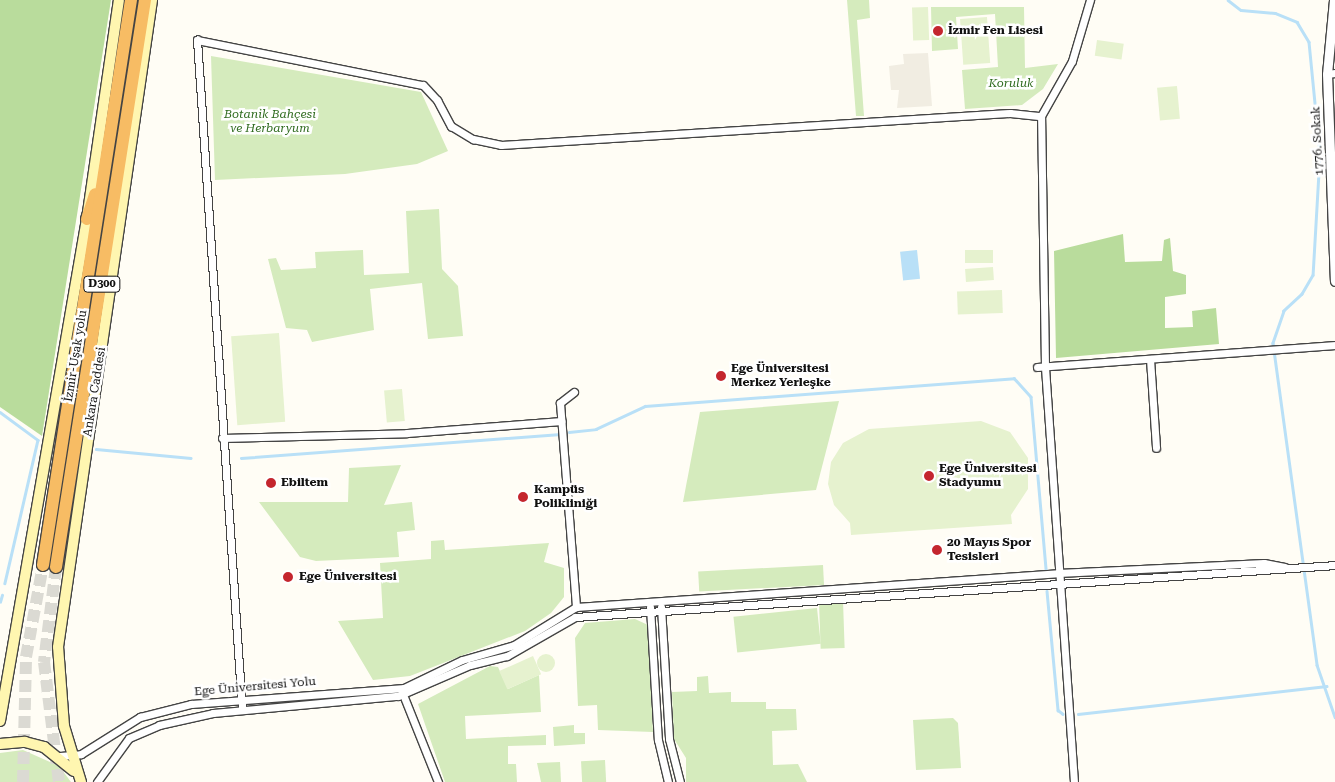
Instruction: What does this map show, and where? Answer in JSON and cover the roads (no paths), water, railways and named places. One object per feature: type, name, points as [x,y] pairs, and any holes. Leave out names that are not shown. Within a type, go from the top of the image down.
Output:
[{"type":"highway","name":"İzmir-Uşak yolu","points":[[49,566],[131,0]]},
{"type":"highway","name":"Ankara Caddesi","points":[[49,566],[121,167],[145,0]]},
{"type":"highway","points":[[87,219],[108,153]]},
{"type":"highway","points":[[121,167],[122,209]]},
{"type":"main road","points":[[0,721],[87,219],[119,0]]},
{"type":"main road","name":"Ankara Caddesi","points":[[79,780],[61,700],[58,647],[152,0]]},
{"type":"main road","points":[[0,744],[25,742],[60,756],[79,780]]},
{"type":"street","points":[[1074,782],[1041,366],[1041,116],[1072,61],[1090,0]]},
{"type":"street","name":"1776. Sokak","points":[[1334,0],[1331,74],[1335,281]]},
{"type":"street","points":[[242,710],[222,438],[197,40],[423,85],[437,100],[451,126],[473,139],[500,145],[1010,112],[1041,116]]},
{"type":"street","points":[[1041,366],[1335,345]]},
{"type":"street","points":[[1150,359],[1156,448]]},
{"type":"street","points":[[405,691],[470,665],[507,656],[581,613],[576,608],[560,403],[574,392]]},
{"type":"street","points":[[222,438],[407,433],[562,421]]},
{"type":"street","points":[[576,617],[661,607],[1058,573],[1264,563],[1300,569]]},
{"type":"street","points":[[1213,565],[1213,574]]},
{"type":"street","points":[[831,593],[1059,584],[1300,569],[1335,565]]},
{"type":"street","points":[[1171,567],[1172,576]]},
{"type":"street","points":[[661,607],[669,739],[680,782]]},
{"type":"street","points":[[405,691],[462,660],[514,645],[576,608],[651,608]]},
{"type":"street","points":[[651,608],[658,740],[668,782]]},
{"type":"street","points":[[405,691],[438,782]]},
{"type":"street","name":"Ege Üniversitesi Yolu","points":[[60,756],[72,755],[140,718],[191,704],[242,698],[405,691]]},
{"type":"street","name":"Ege Üniversitesi Yolu","points":[[97,782],[129,738],[159,725],[242,710],[405,691]]},
{"type":"water","points":[[917,250],[920,279],[903,281],[900,252]]},
{"type":"waterway","points":[[1228,0],[1241,10],[1275,13],[1297,22],[1309,42],[1320,155],[1313,275],[1302,294],[1284,311],[1273,343],[1317,665],[1335,717]]},
{"type":"waterway","points":[[569,432],[596,429],[645,406],[1014,378],[1031,397],[1046,569]]},
{"type":"waterway","points":[[0,412],[38,440],[5,583]]},
{"type":"waterway","points":[[241,458],[557,434]]},
{"type":"waterway","points":[[96,449],[191,458]]},
{"type":"waterway","points":[[1047,591],[1058,710],[1063,714]]},
{"type":"waterway","points":[[0,602],[2,595]]},
{"type":"waterway","points":[[1078,714],[1326,686]]},
{"type":"tunnel","points":[[23,782],[26,657],[43,565]]},
{"type":"tunnel","points":[[56,567],[44,662],[59,782]]},
{"type":"place","name":"İzmir Fen Lisesi","points":[[938,31]]},
{"type":"place","name":"Ege Üniversitesi Merkez Yerleşke","points":[[721,376]]},
{"type":"place","name":"Ege Üniversitesi Stadyumu","points":[[929,476]]},
{"type":"place","name":"Ebiltem","points":[[271,483]]},
{"type":"place","name":"Kampüs Polikliniği","points":[[523,497]]},
{"type":"place","name":"20 Mayıs Spor Tesisleri","points":[[937,550]]},
{"type":"place","name":"Ege Üniversitesi","points":[[288,577]]},
{"type":"park label","name":"Koruluk","points":[[1011,84]]},
{"type":"park label","name":"Botanik Bahçesi ve Herbaryum","points":[[270,122]]}]
